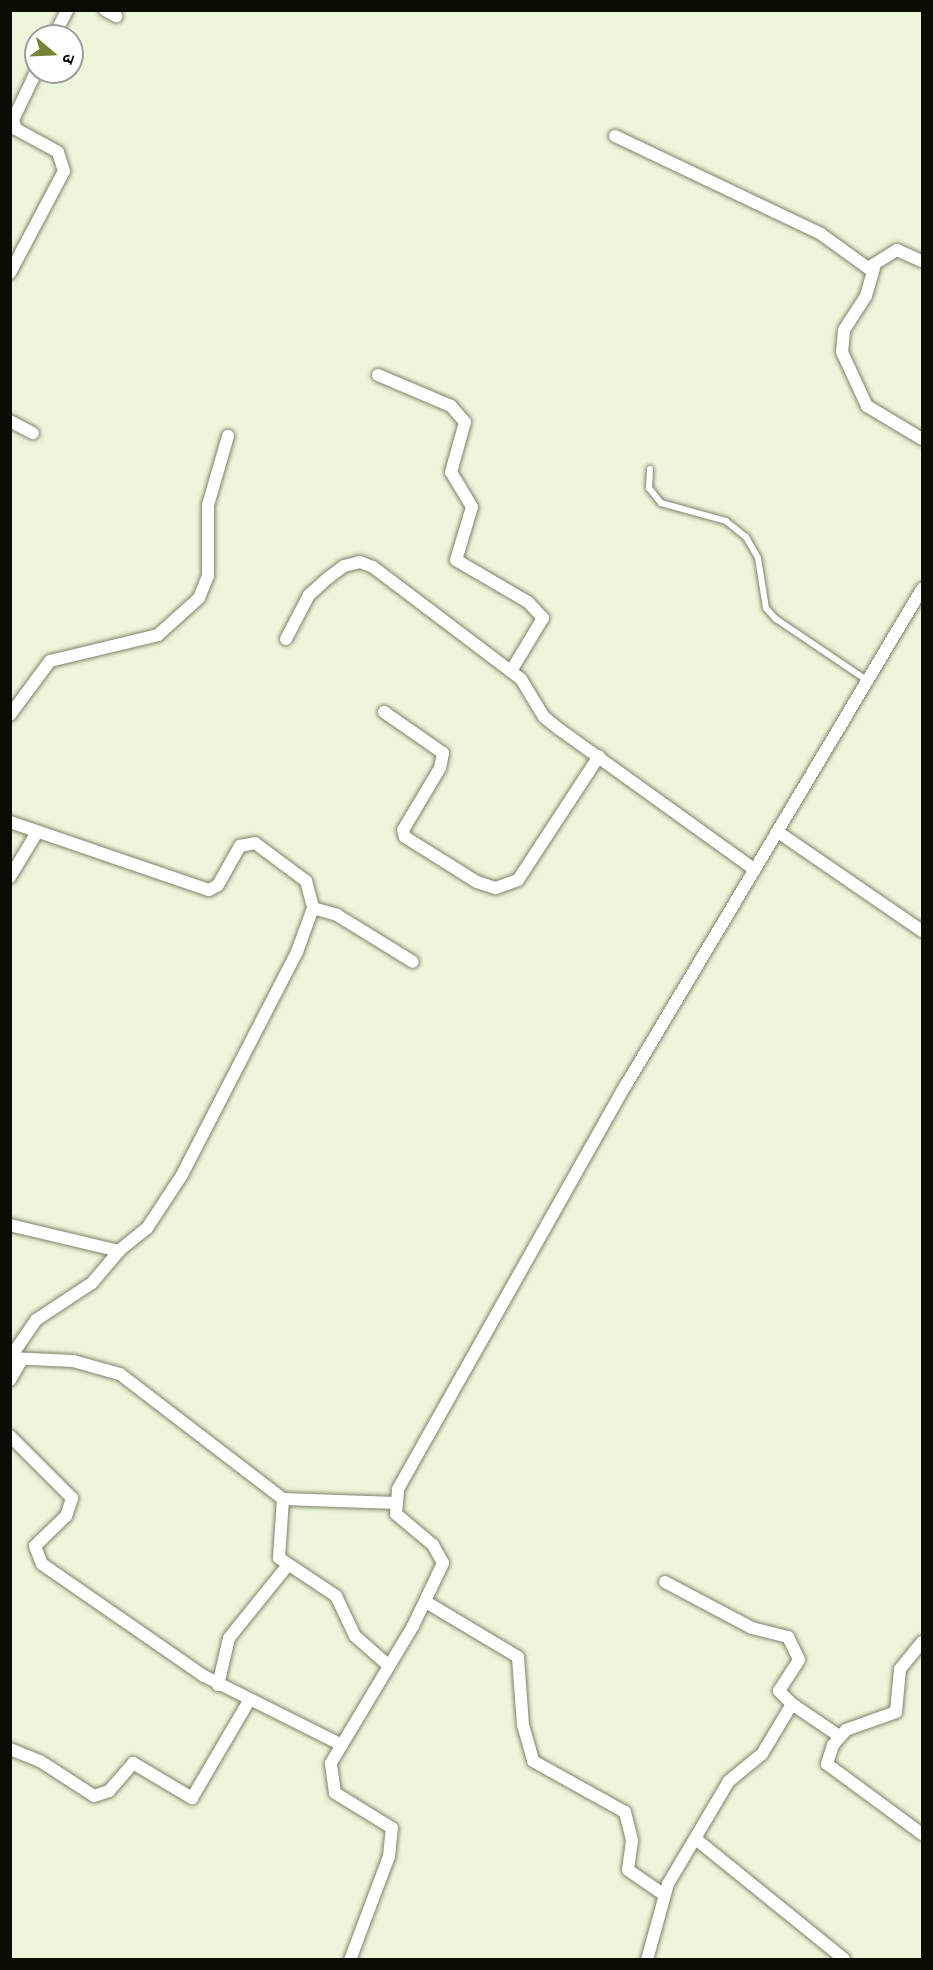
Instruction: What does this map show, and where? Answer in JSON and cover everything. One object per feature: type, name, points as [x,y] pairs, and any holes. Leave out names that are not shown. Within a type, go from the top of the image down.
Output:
[{"type":"street","points":[[60,24],[67,10]]},
{"type":"street","points":[[10,273],[64,171],[58,152],[16,129],[13,120],[30,84]]},
{"type":"street","points":[[615,136],[820,234],[874,268]]},
{"type":"street","points":[[922,261],[897,250],[874,268],[866,296],[844,330],[842,351],[867,406],[922,439]]},
{"type":"street","points":[[378,375],[451,406],[465,422],[451,472],[472,507],[456,560],[528,602],[543,618],[511,671]]},
{"type":"street","points":[[10,421],[33,433]]},
{"type":"street","points":[[10,714],[50,661],[158,635],[199,598],[208,576],[208,505],[228,436]]},
{"type":"street","points":[[286,639],[309,595],[344,566],[360,562],[511,671],[527,686],[544,717],[755,870]]},
{"type":"street","points":[[350,1959],[393,1841],[384,1819],[341,1799],[330,1785],[331,1763],[426,1602],[443,1563],[433,1545],[402,1521],[396,1503],[405,1476],[608,1117],[922,589]]},
{"type":"street","points":[[384,712],[443,753],[440,768],[403,830],[405,837],[477,882],[496,888],[518,880],[599,756]]},
{"type":"street","points":[[10,822],[36,834],[209,890],[218,885],[240,846],[255,843],[306,880],[313,908],[297,952],[182,1175],[147,1228],[119,1251],[92,1283],[36,1320],[14,1358],[10,1380]]},
{"type":"street","points":[[778,832],[922,931]]},
{"type":"street","points":[[10,877],[36,834]]},
{"type":"street","points":[[313,908],[337,915],[413,962]]},
{"type":"street","points":[[10,1225],[119,1251]]},
{"type":"street","points":[[14,1358],[73,1361],[120,1374],[283,1499],[396,1503]]},
{"type":"street","points":[[10,1436],[72,1497],[66,1516],[35,1546],[42,1564],[218,1685],[342,1745]]},
{"type":"street","points":[[283,1499],[278,1546],[287,1566],[336,1596],[355,1636],[389,1666]]},
{"type":"street","points":[[218,1685],[229,1638],[287,1566]]},
{"type":"street","points":[[665,1582],[752,1628],[788,1637],[798,1660],[779,1691],[792,1704],[839,1736]]},
{"type":"street","points":[[426,1602],[518,1657],[523,1725],[533,1761],[625,1812],[632,1834],[628,1870],[663,1894]]},
{"type":"street","points":[[922,1642],[900,1669],[891,1717],[839,1736],[828,1755],[833,1771],[922,1834]]},
{"type":"street","points":[[10,1749],[40,1761],[93,1796],[109,1791],[133,1763],[192,1798],[249,1701]]},
{"type":"street","points":[[646,1959],[663,1894],[697,1840],[729,1781],[755,1762],[792,1704]]},
{"type":"street","points":[[697,1840],[844,1959]]},
{"type":"lane","points":[[650,469],[649,488],[661,503],[726,520],[746,537],[758,558],[766,608],[776,619],[868,681]]}]
